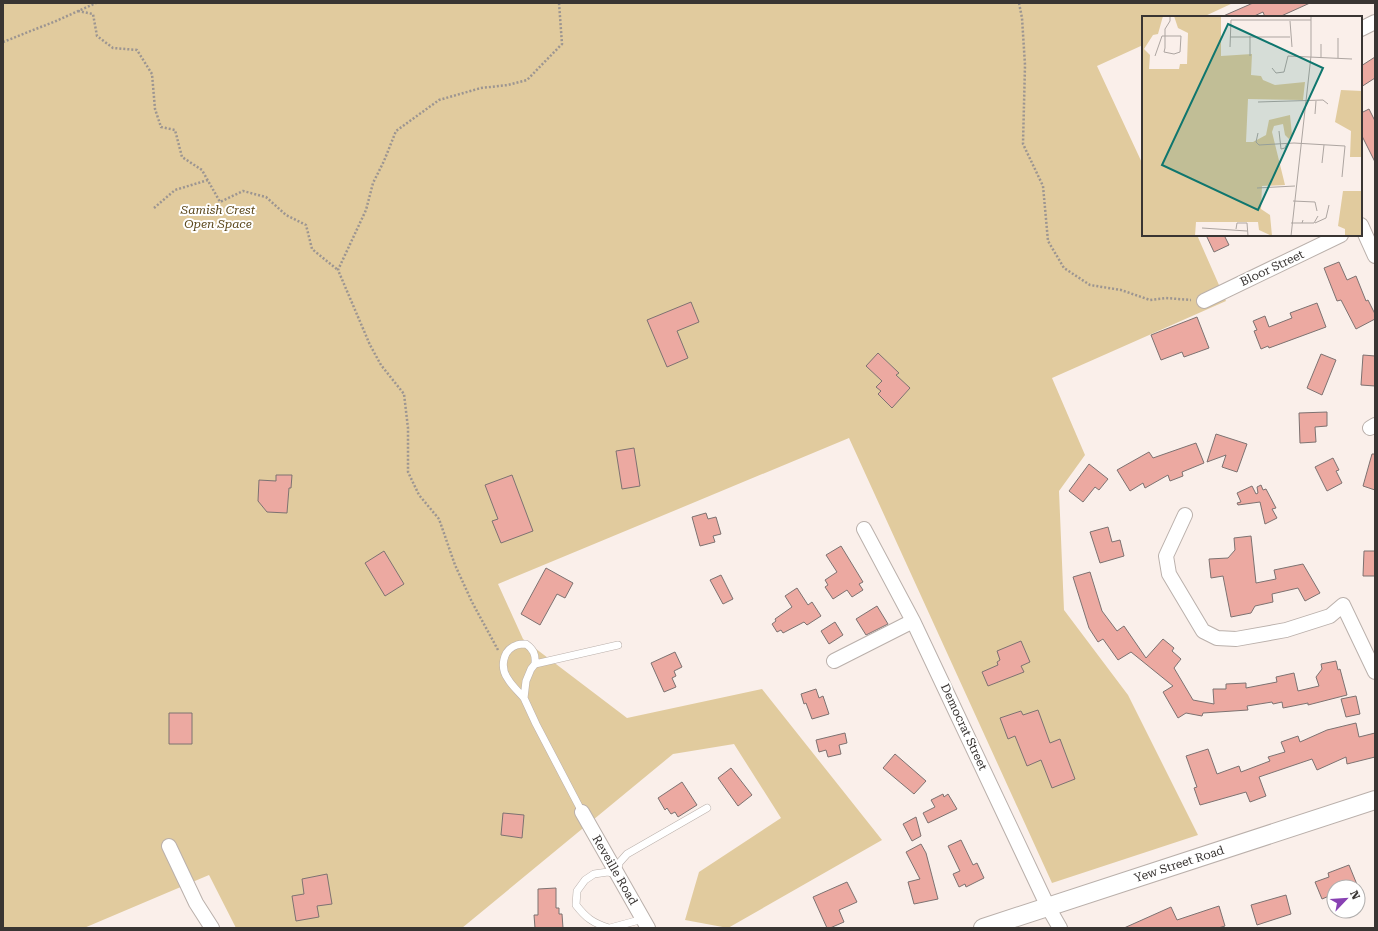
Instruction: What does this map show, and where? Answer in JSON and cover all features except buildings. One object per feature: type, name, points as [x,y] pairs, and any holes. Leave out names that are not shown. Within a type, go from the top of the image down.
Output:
[{"type":"street","points":[[1362,28],[1375,22]]},
{"type":"street","points":[[1362,227],[1375,256]]},
{"type":"street","name":"Bloor Street","points":[[1204,301],[1339,236]]},
{"type":"street","points":[[1185,515],[1166,556],[1167,566],[1169,574],[1203,631],[1217,638],[1236,639],[1260,636],[1286,630],[1330,616],[1343,605],[1375,672]]},
{"type":"street","name":"Democrat Street","points":[[864,529],[913,621],[1048,907],[1060,928]]},
{"type":"street","points":[[834,661],[913,621]]},
{"type":"street","name":"Yew Street Road","points":[[983,928],[1375,800]]},
{"type":"street","name":"Reveille Road","points":[[582,812],[646,923]]},
{"type":"street","points":[[169,846],[196,903],[212,928]]},
{"type":"lane","points":[[535,664],[536,658],[533,649],[526,644],[516,645],[508,650],[504,658],[503,669],[508,678],[524,698],[582,812]]},
{"type":"lane","points":[[524,698],[526,681],[530,669],[535,664],[618,645]]},
{"type":"lane","points":[[646,923],[610,928],[596,924],[584,916],[576,905],[577,891],[585,880],[594,874],[608,872],[617,874],[619,863],[627,854],[707,808]]},
{"type":"path","points":[[3,42],[96,3]]},
{"type":"path","points":[[338,270],[366,210],[373,183],[396,131],[439,100],[480,88],[508,85],[527,80],[562,44],[559,3]]},
{"type":"path","points":[[1019,3],[1022,18],[1025,65],[1023,144],[1043,186],[1048,241],[1064,268],[1090,285],[1121,290],[1150,300],[1166,298],[1204,301]]},
{"type":"path","points":[[78,11],[93,14],[97,36],[113,48],[137,50],[152,74],[155,109],[161,127],[175,130],[182,157],[202,170],[220,202],[242,191],[266,197],[286,215],[306,225],[312,249],[338,270],[370,345],[381,365],[404,394],[408,428],[408,472],[420,495],[439,519],[455,565],[472,602],[504,658]]},
{"type":"path","points":[[154,208],[175,190],[208,180]]},
{"type":"green space","name":"Samish Crest Open Space","points":[[3,3],[1233,3],[1205,16],[1142,16],[1142,45],[1097,66],[1142,163],[1142,236],[1197,236],[1226,301],[1052,378],[1085,455],[1059,491],[1064,610],[1128,695],[1198,835],[1052,883],[849,438],[498,584],[523,639],[627,718],[762,689],[882,840],[728,928],[685,920],[699,872],[781,818],[734,744],[673,754],[462,928],[236,928],[209,875],[84,928],[3,928]]}]
